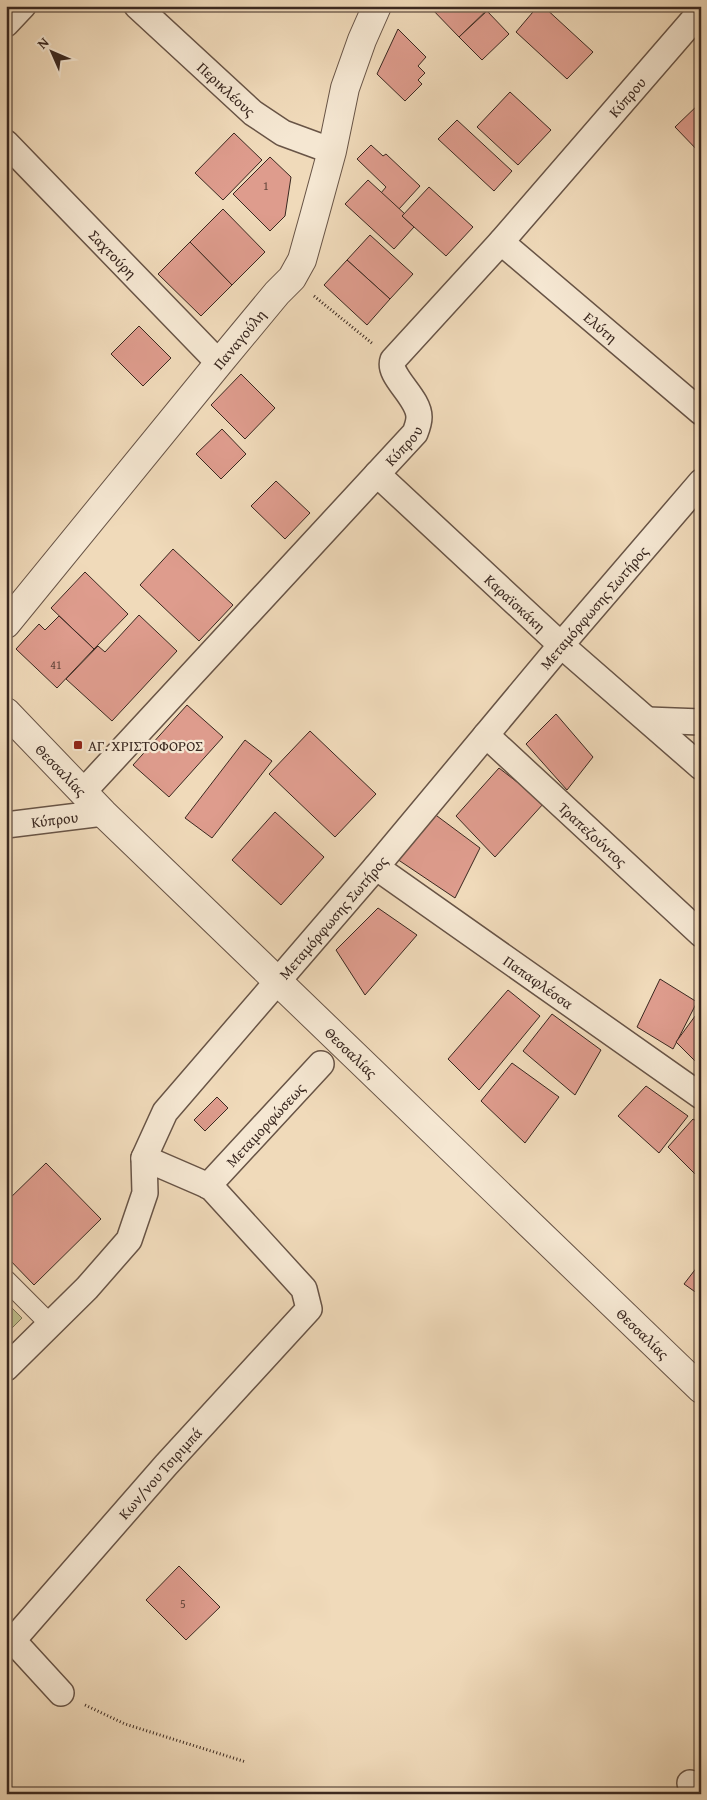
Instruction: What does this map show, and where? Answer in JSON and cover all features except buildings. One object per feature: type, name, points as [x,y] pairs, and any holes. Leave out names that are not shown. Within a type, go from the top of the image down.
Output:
[{"type":"street","points":[[6,24],[23,6]]},
{"type":"street","name":"Περικλέους","points":[[137,6],[254,113],[283,133],[332,151]]},
{"type":"street","name":"Παναγούλη","points":[[6,624],[218,363],[292,278],[302,260],[332,151],[346,88],[376,6]]},
{"type":"street","name":"Κύπρου","points":[[83,792],[415,433],[419,417],[416,403],[394,372],[393,360],[501,242],[693,11]]},
{"type":"street","name":"Σαχτούρη","points":[[6,143],[218,363]]},
{"type":"street","name":"Ελύτη","points":[[501,242],[701,412]]},
{"type":"street","name":"Καραϊσκάκη","points":[[377,474],[561,645],[701,767]]},
{"type":"street","name":"Μεταμόρφωσης Σωτήρος","points":[[6,1368],[87,1288],[129,1240],[145,1193],[144,1158],[165,1112],[376,867],[561,645],[701,482]]},
{"type":"street","name":"Θεσσαλίας","points":[[6,712],[103,813],[701,1389]]},
{"type":"street","points":[[648,720],[701,722]]},
{"type":"street","name":"Τραπεζούντος","points":[[486,735],[701,934]]},
{"type":"street","name":"Κύπρου","points":[[6,825],[103,813]]},
{"type":"street","name":"Παπαφλέσσα","points":[[376,867],[701,1096]]},
{"type":"street","name":"Μεταμορφώσεως","points":[[208,1186],[322,1064]]},
{"type":"street","points":[[144,1158],[208,1186]]},
{"type":"street","name":"Κων/νου Τσιριμπά","points":[[10,1636],[309,1309],[304,1289],[211,1187],[208,1186]]},
{"type":"street","points":[[6,1280],[50,1324]]},
{"type":"street","points":[[10,1636],[61,1693]]},
{"type":"path","points":[[292,278],[393,360]]},
{"type":"path","points":[[61,1693],[125,1724],[246,1762]]},
{"type":"green space","points":[[6,1302],[22,1318],[6,1334]]},
{"type":"place","name":"ΑΓ. ΧΡΙΣΤΟΦΟΡΟΣ","points":[[78,745]]}]
